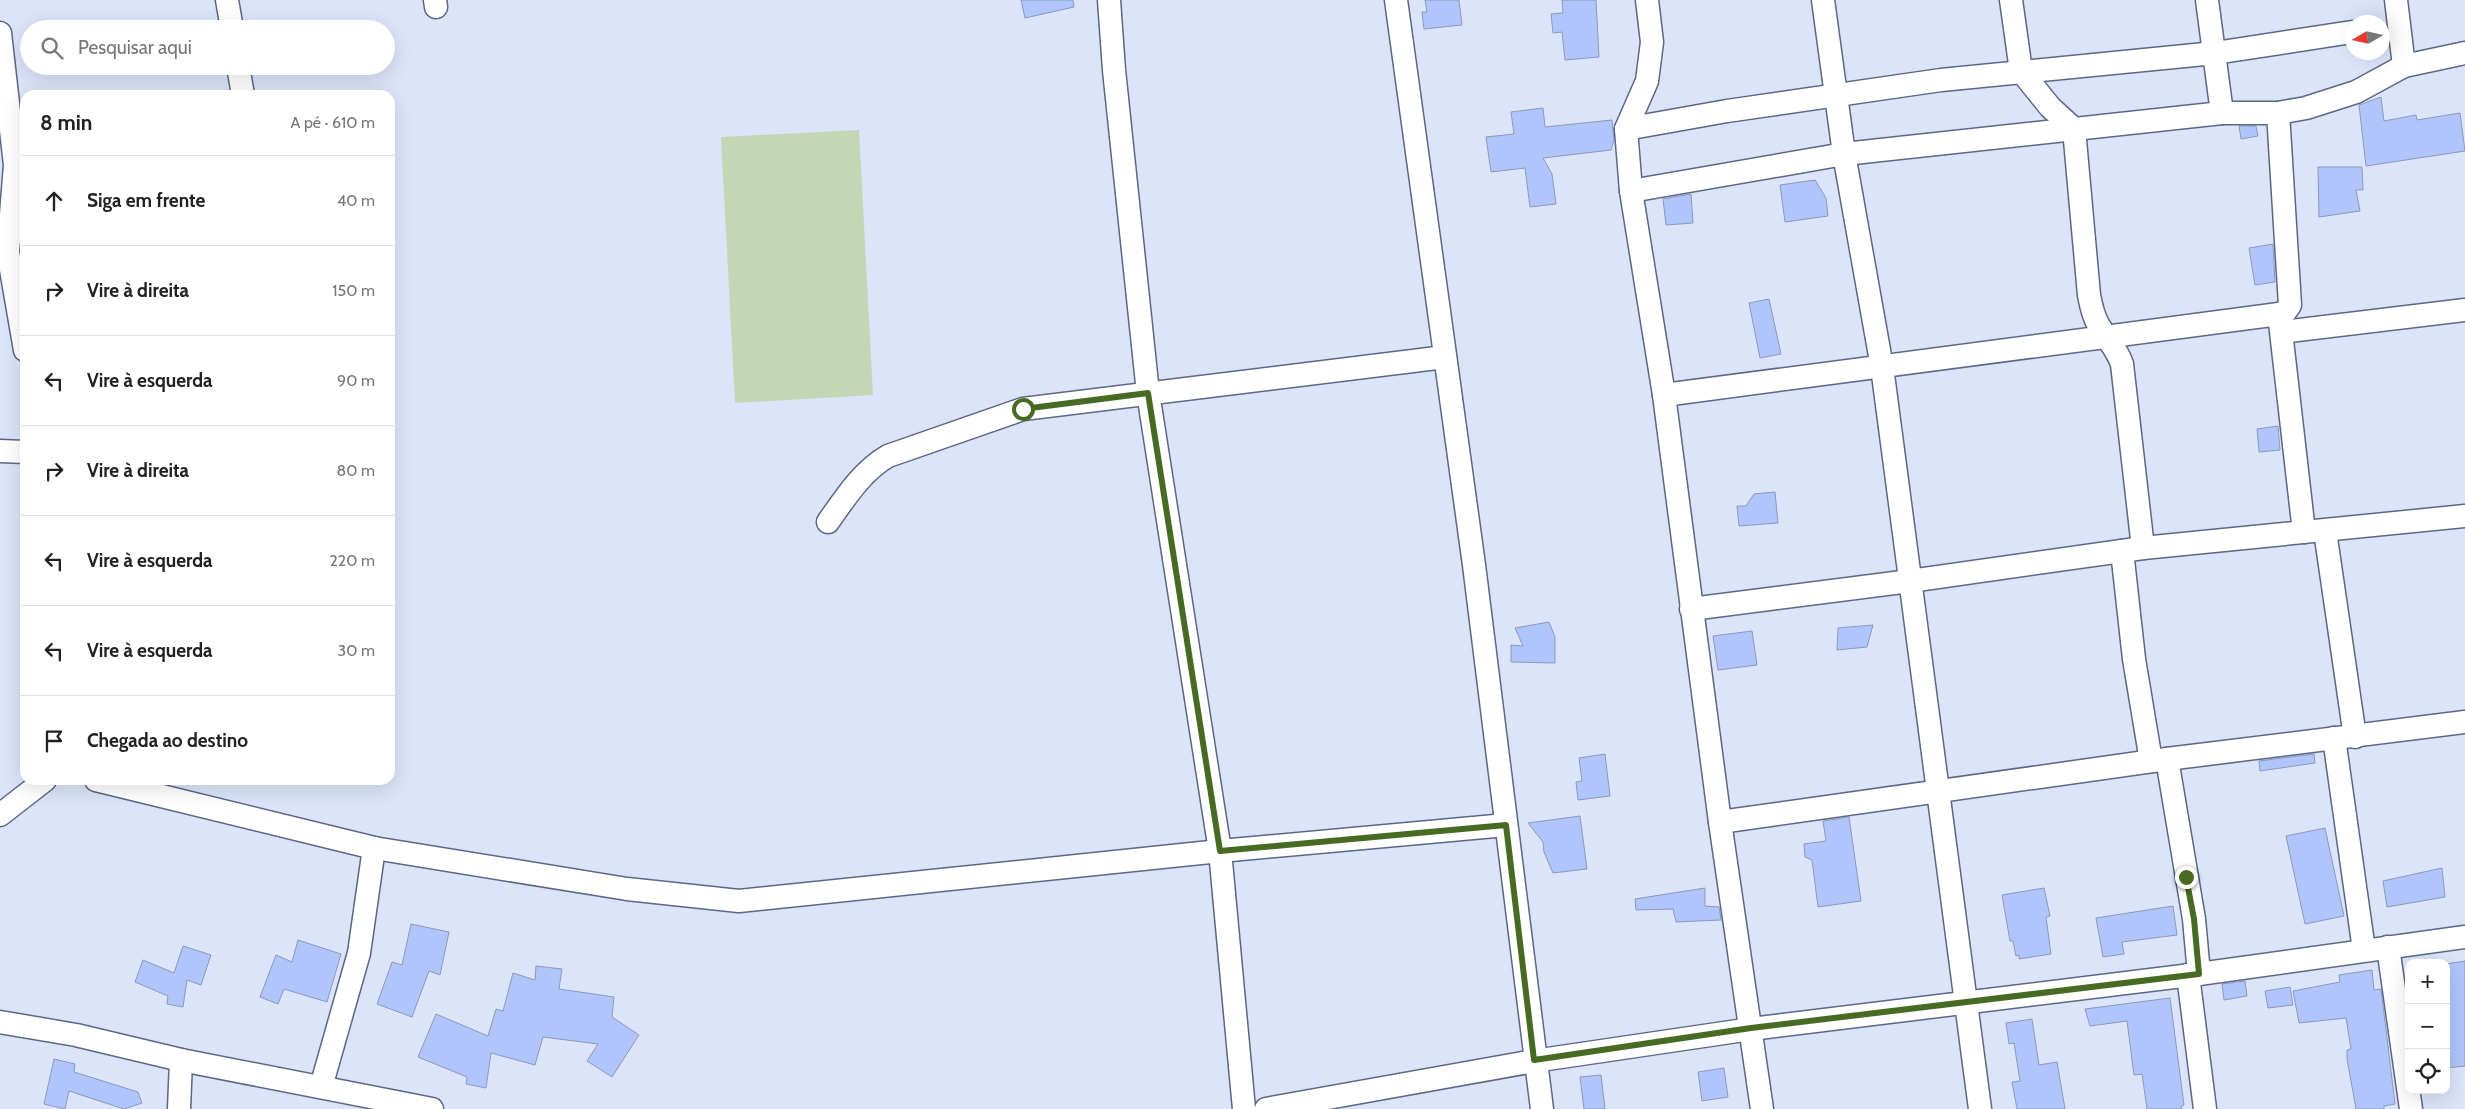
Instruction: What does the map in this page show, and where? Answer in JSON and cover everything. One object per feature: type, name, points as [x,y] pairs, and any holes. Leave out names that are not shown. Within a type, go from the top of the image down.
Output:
[{"type":"street","points":[[227,0],[230,20]]},
{"type":"street","points":[[1109,0],[1114,70],[1148,393],[1220,851],[1244,1109]]},
{"type":"street","points":[[1396,0],[1474,565],[1534,1060],[1542,1109]]},
{"type":"street","points":[[1647,0],[1652,42],[1647,81],[1626,129],[1631,191],[1664,396],[1720,822],[1762,1109]]},
{"type":"street","points":[[1823,0],[1844,154],[1882,367],[1980,1109]]},
{"type":"street","points":[[2011,0],[2021,71],[2050,107],[2074,129],[2089,295],[2093,313],[2106,336],[2114,344],[2122,364],[2132,550],[2134,659],[2159,760],[2194,919],[2194,974],[2205,1109]]},
{"type":"street","points":[[2207,0],[2222,113]]},
{"type":"street","points":[[2396,0],[2391,25],[2404,66]]},
{"type":"street","points":[[0,33],[15,165],[8,252],[20,321]]},
{"type":"street","points":[[1626,129],[1727,111],[1836,95],[2021,71],[2214,53],[2345,33]]},
{"type":"street","points":[[1631,191],[1844,154],[2222,113],[2278,114],[2336,100],[2404,66],[2465,53]]},
{"type":"street","points":[[239,75],[241,90]]},
{"type":"street","points":[[2278,114],[2290,299],[2290,305],[2281,323],[2345,737],[2364,950]]},
{"type":"street","points":[[1664,396],[2106,336],[2465,310]]},
{"type":"street","points":[[828,522],[855,485],[877,462],[888,456],[1023,409],[1445,357]]},
{"type":"street","points":[[0,451],[20,452]]},
{"type":"street","points":[[1691,609],[2132,550],[2465,516]]},
{"type":"street","points":[[1720,822],[2159,760],[2465,722]]},
{"type":"street","points":[[0,815],[39,785]]},
{"type":"street","points":[[116,785],[374,848],[627,890],[739,901],[1220,851],[1506,825]]},
{"type":"street","points":[[320,1087],[359,953],[374,848]]},
{"type":"street","points":[[1266,1109],[1330,1103],[1534,1060],[1751,1028],[2194,974],[2465,937]]},
{"type":"street","points":[[2388,947],[2411,1109]]},
{"type":"street","points":[[0,1022],[76,1035],[181,1060],[320,1087],[378,1104],[432,1109]]},
{"type":"street","points":[[179,1109],[181,1060]]},
{"type":"green space","points":[[859,130],[873,395],[735,403],[721,137]]},
{"type":"building","points":[[1021,0],[1073,0],[1074,7],[1025,18]]},
{"type":"building","points":[[1425,0],[1459,0],[1462,25],[1424,29],[1422,12],[1427,12]]},
{"type":"building","points":[[1562,0],[1596,0],[1599,57],[1565,60],[1562,32],[1553,33],[1551,14],[1563,13]]},
{"type":"building","points":[[2381,97],[2384,121],[2416,115],[2417,120],[2460,113],[2465,151],[2366,166],[2359,105]]},
{"type":"building","points":[[1543,108],[1545,127],[1612,120],[1614,140],[1611,150],[1543,158],[1552,174],[1556,204],[1530,207],[1525,168],[1491,172],[1486,137],[1514,134],[1511,112]]},
{"type":"building","points":[[2239,126],[2256,126],[2258,136],[2241,139]]},
{"type":"building","points":[[2318,167],[2362,167],[2363,190],[2356,190],[2360,211],[2319,217]]},
{"type":"building","points":[[1815,180],[1826,198],[1828,216],[1785,222],[1780,185]]},
{"type":"building","points":[[1691,194],[1693,223],[1666,225],[1663,199]]},
{"type":"building","points":[[2273,244],[2275,282],[2255,285],[2249,248]]},
{"type":"building","points":[[1769,299],[1781,354],[1760,358],[1749,303]]},
{"type":"building","points":[[2278,426],[2280,450],[2259,452],[2257,429]]},
{"type":"building","points":[[1775,492],[1778,523],[1739,526],[1737,506],[1746,506],[1754,494]]},
{"type":"building","points":[[1549,622],[1555,637],[1555,663],[1511,662],[1511,645],[1523,646],[1515,628]]},
{"type":"building","points":[[1873,625],[1867,647],[1837,650],[1838,628]]},
{"type":"building","points":[[1752,631],[1757,665],[1718,670],[1713,636]]},
{"type":"building","points":[[1605,754],[1610,796],[1578,800],[1576,782],[1582,781],[1579,758]]},
{"type":"building","points":[[2314,754],[2315,763],[2260,771],[2259,761]]},
{"type":"building","points":[[1580,816],[1587,869],[1553,873],[1544,852],[1543,842],[1528,823]]},
{"type":"building","points":[[1849,817],[1861,901],[1818,907],[1812,860],[1805,857],[1804,844],[1826,841],[1823,821]]},
{"type":"building","points":[[2325,828],[2344,916],[2305,924],[2286,836]]},
{"type":"building","points":[[2442,868],[2445,897],[2387,907],[2383,881]]},
{"type":"building","points":[[1705,888],[1705,906],[1719,907],[1721,920],[1676,922],[1673,909],[1636,910],[1635,899]]},
{"type":"building","points":[[2044,888],[2050,916],[2046,917],[2051,954],[2019,959],[2019,955],[2016,956],[2013,941],[2010,941],[2002,895]]},
{"type":"building","points":[[2173,906],[2177,935],[2122,942],[2124,954],[2103,957],[2096,918]]},
{"type":"building","points":[[411,924],[449,932],[440,975],[429,971],[412,1017],[377,1004],[392,962],[402,965]]},
{"type":"building","points":[[298,940],[341,954],[327,1002],[284,989],[278,1004],[260,997],[276,955],[292,962]]},
{"type":"building","points":[[183,946],[211,955],[201,985],[187,980],[183,1007],[167,1004],[168,996],[135,982],[143,960],[174,973]]},
{"type":"building","points":[[2465,961],[2465,1066],[2450,1068],[2450,1004],[2450,963]]},
{"type":"building","points":[[536,966],[562,969],[559,989],[614,997],[612,1017],[639,1035],[612,1077],[587,1061],[598,1044],[543,1037],[535,1065],[491,1053],[486,1088],[466,1084],[467,1077],[418,1057],[436,1014],[488,1036],[496,1009],[503,1011],[513,973],[535,980]]},
{"type":"building","points":[[2372,970],[2374,990],[2381,989],[2395,1104],[2384,1106],[2384,1109],[2356,1109],[2347,1059],[2347,1050],[2351,1049],[2346,1018],[2299,1023],[2293,991],[2340,982],[2339,975]]},
{"type":"building","points":[[2245,981],[2247,996],[2224,1000],[2222,984]]},
{"type":"building","points":[[2290,987],[2293,1005],[2268,1008],[2265,991]]},
{"type":"building","points":[[2170,998],[2184,1105],[2181,1106],[2182,1109],[2147,1109],[2142,1074],[2134,1075],[2127,1021],[2090,1026],[2085,1009]]},
{"type":"building","points":[[2032,1019],[2039,1065],[2057,1062],[2065,1109],[2017,1109],[2012,1082],[2020,1081],[2014,1043],[2009,1044],[2006,1023]]},
{"type":"building","points":[[54,1059],[75,1064],[74,1072],[138,1092],[142,1103],[124,1109],[69,1091],[65,1109],[44,1104]]},
{"type":"building","points":[[1724,1068],[1728,1097],[1702,1101],[1698,1072]]},
{"type":"building","points":[[1601,1075],[1605,1109],[1584,1109],[1580,1077]]},
{"type":"route","points":[[1023,409],[1148,393],[1220,851],[1506,825],[1534,1060],[1751,1028],[2199,974],[2194,919],[2186,877]]}]
